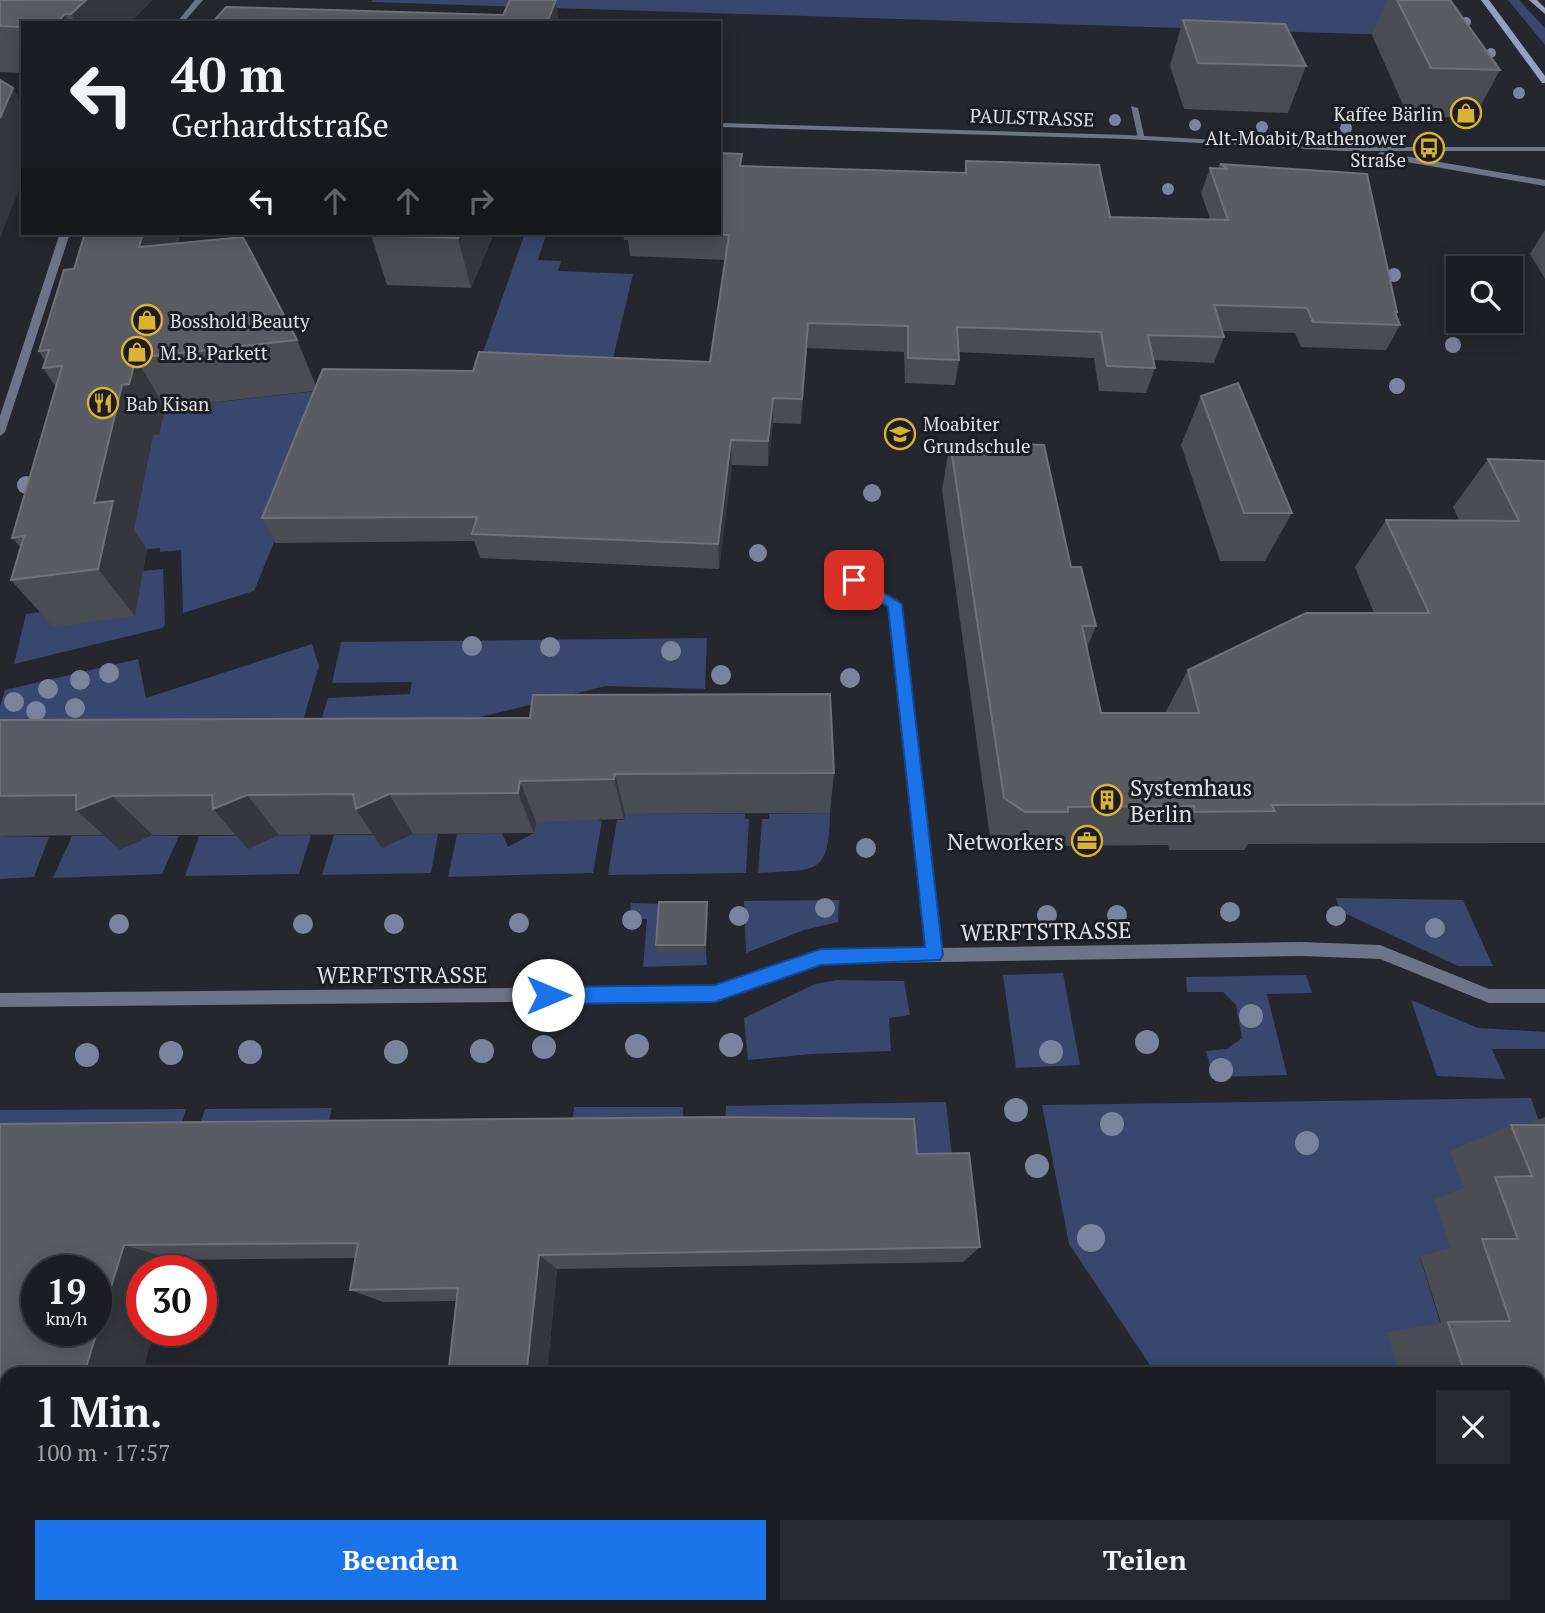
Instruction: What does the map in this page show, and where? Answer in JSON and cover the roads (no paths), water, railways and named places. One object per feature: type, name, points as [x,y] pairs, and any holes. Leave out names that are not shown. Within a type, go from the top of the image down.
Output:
[{"type":"main road","points":[[1485,0],[1545,81]]},
{"type":"main road","points":[[1533,0],[1545,12]]},
{"type":"street","points":[[181,21],[198,0]]},
{"type":"street","points":[[1134,107],[1142,138]]},
{"type":"street","name":"PAULSTRASSE","points":[[721,125],[1142,138],[1344,149],[1545,149]]},
{"type":"street","name":"PAULSTRASSE","points":[[1344,149],[1545,183]]},
{"type":"street","points":[[0,432],[64,235]]},
{"type":"street","points":[[854,580],[895,604],[934,955]]},
{"type":"street","name":"WERFTSTRASSE","points":[[0,1000],[715,993],[821,957],[1301,949],[1380,952],[1489,996],[1545,996]]},
{"type":"place","name":"Kaffee Bärlin","points":[[1466,113]]},
{"type":"place","name":"Alt-Moabit/Rathenower Straße","points":[[1429,148]]},
{"type":"place","name":"Bosshold Beauty","points":[[147,320]]},
{"type":"place","name":"M. B. Parkett","points":[[137,352]]},
{"type":"place","name":"Bab Kisan","points":[[103,403]]},
{"type":"place","name":"Moabiter Grundschule","points":[[900,434]]},
{"type":"place","name":"Systemhaus Berlin","points":[[1107,800]]},
{"type":"place","name":"Networkers","points":[[1087,841]]}]
